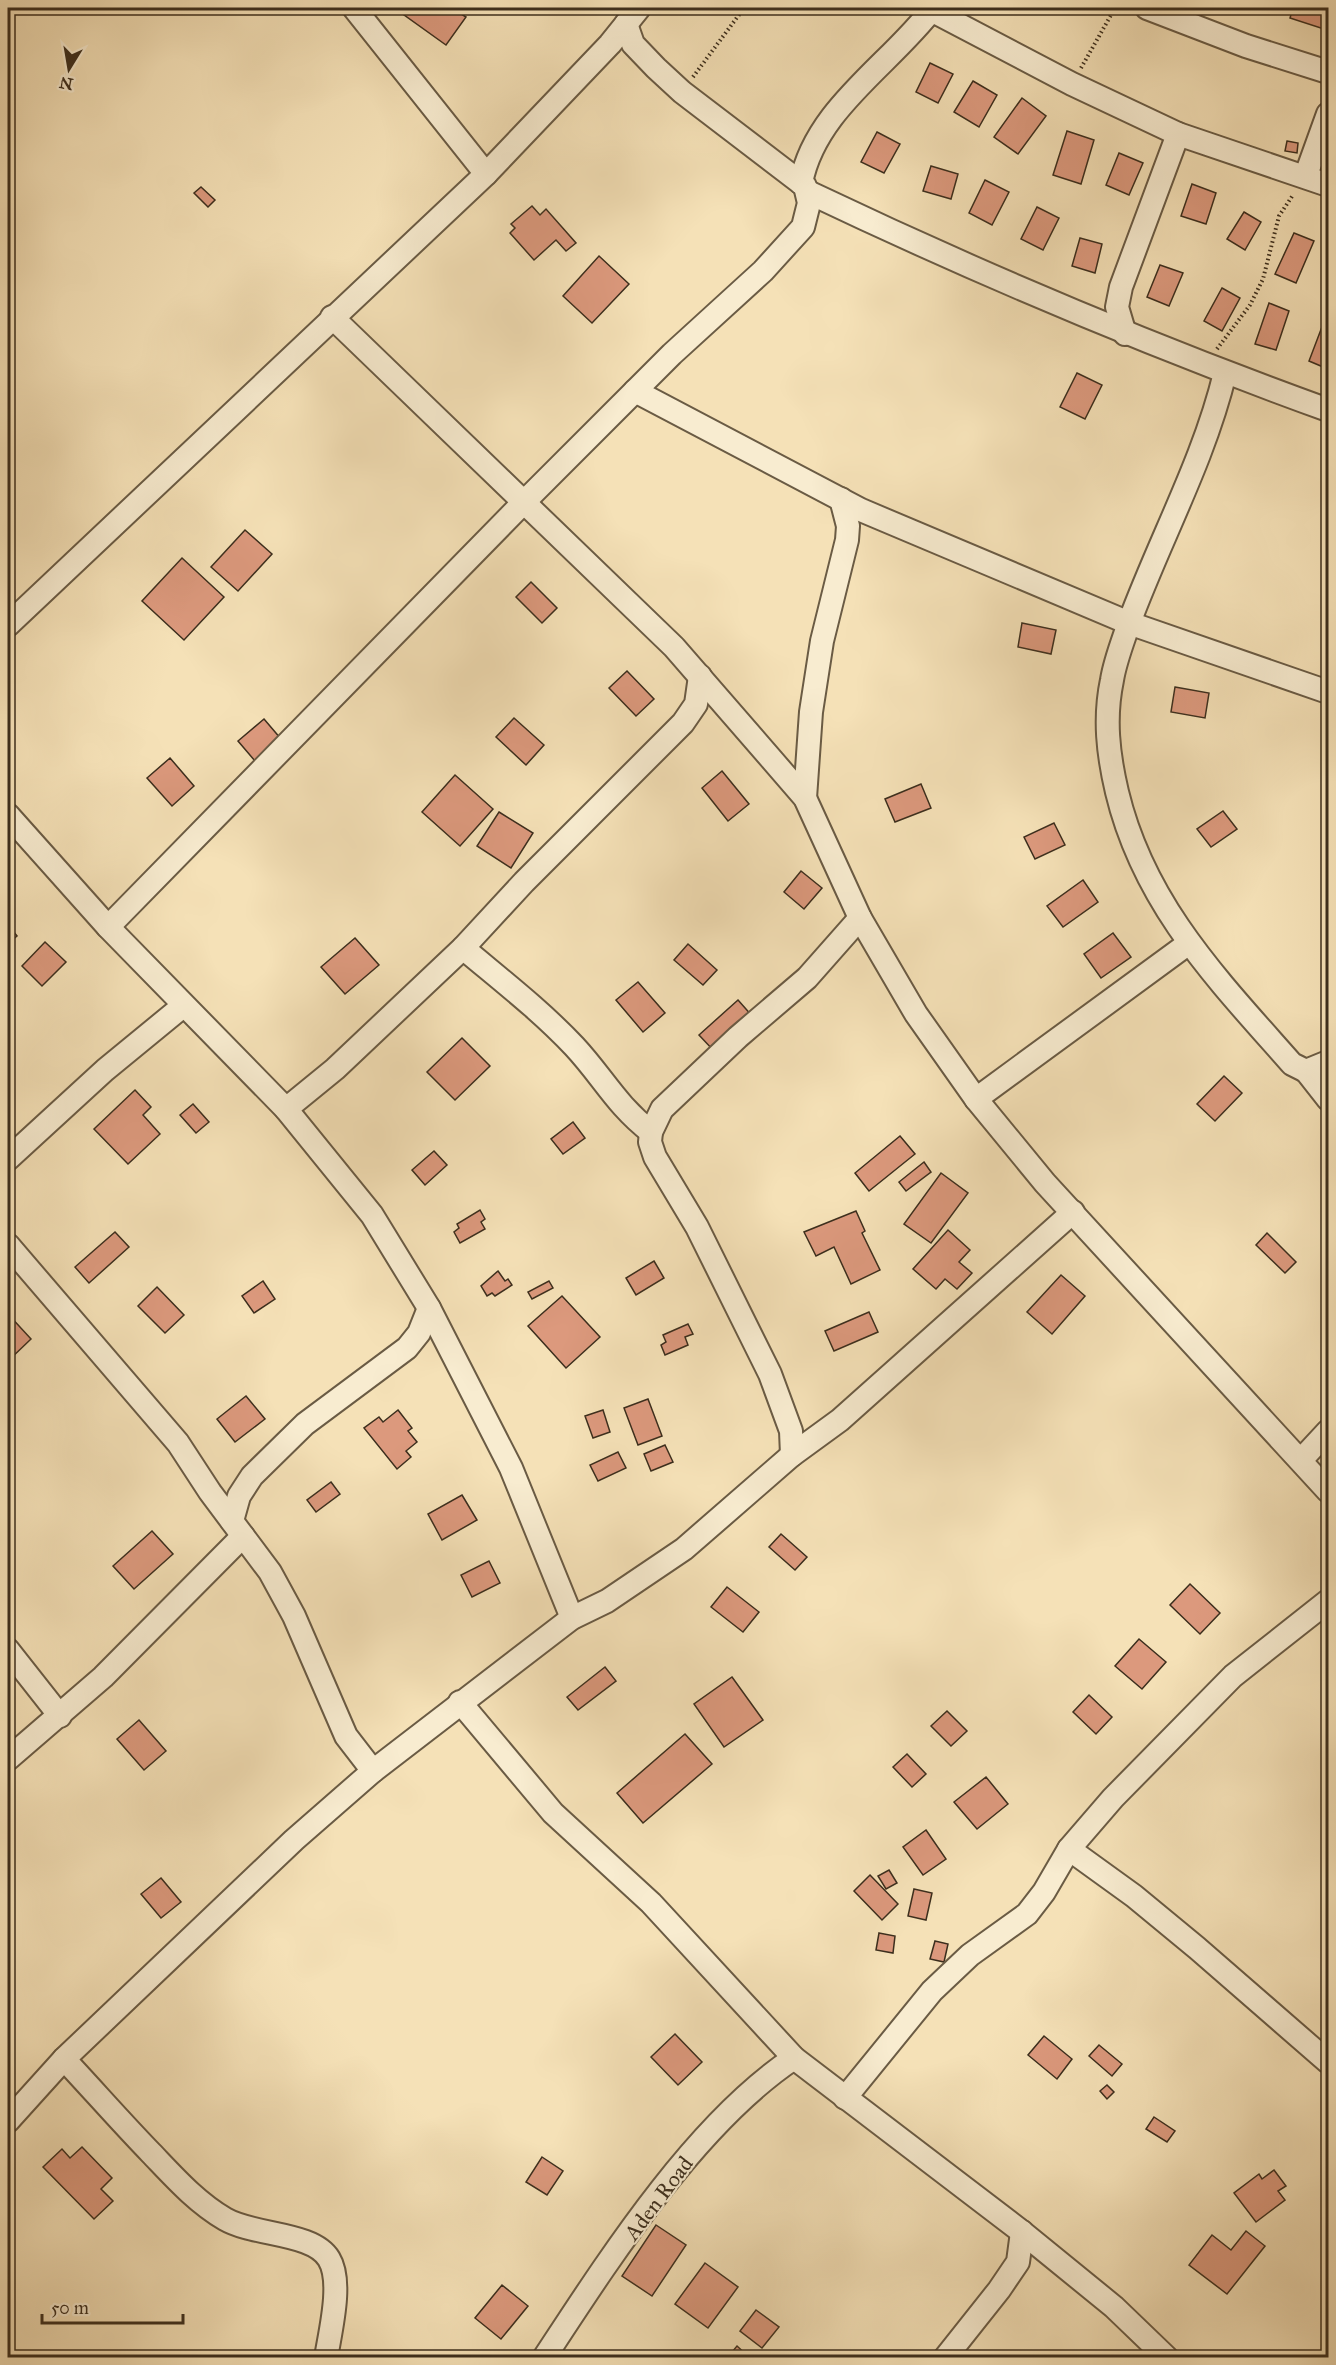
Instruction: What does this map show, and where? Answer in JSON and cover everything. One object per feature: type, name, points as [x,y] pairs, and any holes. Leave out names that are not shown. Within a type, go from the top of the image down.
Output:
[{"type":"street","points":[[354,8],[486,174]]},
{"type":"street","points":[[1147,8],[1246,46],[1329,72]]},
{"type":"street","points":[[108,927],[524,502],[635,391],[763,271],[803,227],[809,203],[804,187],[812,147],[828,123],[932,9],[1072,84],[1178,134],[1329,184]]},
{"type":"street","points":[[8,625],[486,174],[632,16]]},
{"type":"street","points":[[632,16],[633,45],[682,92],[804,187],[934,251],[1125,334],[1329,410]]},
{"type":"street","points":[[1306,175],[1329,114]]},
{"type":"street","points":[[1125,334],[1117,307],[1121,287],[1178,134]]},
{"type":"street","points":[[332,317],[645,619],[700,676],[805,798],[860,918],[916,1014],[976,1099],[1045,1183],[1150,1299],[1302,1459],[1329,1491]]},
{"type":"street","points":[[1219,370],[1216,411],[1129,623],[1112,679],[1107,725],[1109,757],[1136,855],[1161,903],[1189,944],[1292,1064],[1306,1071],[1329,1099]]},
{"type":"street","points":[[635,391],[840,499],[1129,623],[1329,692]]},
{"type":"street","points":[[805,798],[811,712],[822,641],[847,540],[848,526],[840,499]]},
{"type":"street","points":[[286,1109],[335,1069],[463,948],[524,882],[683,723],[696,704],[700,676]]},
{"type":"street","points":[[8,815],[108,927],[286,1109],[372,1215],[429,1308],[511,1468],[572,1618]]},
{"type":"street","points":[[792,1455],[791,1431],[770,1374],[697,1227],[656,1157],[650,1142],[651,1132],[662,1109],[738,1037],[807,978],[860,918]]},
{"type":"street","points":[[976,1099],[1189,944]]},
{"type":"street","points":[[463,948],[575,1047],[620,1106],[651,1132]]},
{"type":"street","points":[[8,1159],[105,1070],[183,1006]]},
{"type":"street","points":[[1306,1071],[1329,1062]]},
{"type":"street","points":[[8,2121],[64,2059],[174,1956],[237,1892],[373,1771],[572,1618],[607,1601],[684,1549],[792,1455],[857,1405],[1073,1212]]},
{"type":"street","points":[[8,1245],[178,1443],[270,1572],[294,1617],[346,1736],[373,1771]]},
{"type":"street","points":[[8,1759],[60,1716],[163,1620],[238,1529],[239,1496],[252,1476],[305,1424],[407,1348],[419,1333],[429,1308]]},
{"type":"street","points":[[1302,1459],[1329,1431]]},
{"type":"street","points":[[844,2098],[932,1991],[970,1955],[1027,1914],[1044,1892],[1069,1849],[1092,1819],[1233,1676],[1329,1600]]},
{"type":"street","points":[[8,1650],[60,1716]]},
{"type":"street","points":[[460,1702],[553,1812],[651,1903],[794,2058],[1022,2232],[1114,2307],[1167,2358]]},
{"type":"street","points":[[1069,1849],[1152,1911],[1329,2062]]},
{"type":"street","name":"Aden Road","points":[[544,2358],[683,2161],[767,2076],[794,2058]]},
{"type":"street","points":[[64,2059],[190,2195],[225,2220],[251,2231],[302,2239],[316,2246],[329,2258],[335,2275],[326,2358]]},
{"type":"street","points":[[945,2358],[999,2290],[1018,2262],[1022,2232]]},
{"type":"path","points":[[682,92],[744,8]]},
{"type":"path","points":[[1072,84],[1115,8]]},
{"type":"path","points":[[1219,370],[1217,349],[1230,335],[1250,305],[1263,279],[1279,216],[1306,175]]},
{"type":"building","points":[[403,8],[452,8],[466,17],[446,45],[400,12]]},
{"type":"building","points":[[1293,8],[1328,8],[1327,30],[1290,18]]},
{"type":"building","points":[[930,63],[953,74],[938,103],[916,92]]},
{"type":"building","points":[[973,81],[997,95],[979,127],[954,112]]},
{"type":"building","points":[[1022,98],[1046,116],[1018,154],[994,137]]},
{"type":"building","points":[[1067,131],[1094,140],[1081,184],[1053,175]]},
{"type":"building","points":[[877,132],[900,144],[884,173],[861,162]]},
{"type":"building","points":[[1287,141],[1298,143],[1297,153],[1285,151]]},
{"type":"building","points":[[1119,153],[1143,163],[1129,195],[1106,185]]},
{"type":"building","points":[[931,166],[958,174],[951,199],[923,191]]},
{"type":"building","points":[[985,180],[1009,192],[992,225],[969,213]]},
{"type":"building","points":[[1192,184],[1216,193],[1206,224],[1181,216]]},
{"type":"building","points":[[201,187],[215,200],[208,207],[194,193]]},
{"type":"building","points":[[532,206],[540,215],[546,209],[576,243],[566,251],[556,240],[534,260],[510,233],[515,228],[511,224]]},
{"type":"building","points":[[1037,207],[1059,218],[1043,250],[1021,239]]},
{"type":"building","points":[[1244,212],[1261,222],[1245,250],[1227,239]]},
{"type":"building","points":[[1294,233],[1314,241],[1296,283],[1275,274]]},
{"type":"building","points":[[1080,238],[1102,244],[1095,273],[1072,266]]},
{"type":"building","points":[[599,256],[629,284],[592,323],[563,296]]},
{"type":"building","points":[[1160,265],[1183,273],[1169,306],[1147,297]]},
{"type":"building","points":[[1222,288],[1240,298],[1222,331],[1204,321]]},
{"type":"building","points":[[1269,303],[1289,311],[1276,350],[1255,344]]},
{"type":"building","points":[[1325,319],[1328,321],[1328,369],[1309,361]]},
{"type":"building","points":[[1077,373],[1102,385],[1085,419],[1060,407]]},
{"type":"building","points":[[245,530],[272,554],[238,591],[211,567]]},
{"type":"building","points":[[182,558],[224,597],[184,640],[142,601]]},
{"type":"building","points":[[531,582],[557,608],[542,623],[516,597]]},
{"type":"building","points":[[1022,623],[1056,630],[1051,654],[1018,647]]},
{"type":"building","points":[[627,671],[654,699],[636,716],[609,688]]},
{"type":"building","points":[[1175,687],[1209,693],[1205,718],[1171,712]]},
{"type":"building","points":[[514,718],[544,745],[526,765],[496,737]]},
{"type":"building","points":[[264,719],[281,739],[255,761],[238,741]]},
{"type":"building","points":[[170,758],[194,786],[172,806],[147,778]]},
{"type":"building","points":[[722,771],[749,804],[728,821],[702,788]]},
{"type":"building","points":[[455,775],[493,809],[460,846],[422,812]]},
{"type":"building","points":[[921,784],[931,808],[895,822],[885,799]]},
{"type":"building","points":[[1223,811],[1237,829],[1211,847],[1197,829]]},
{"type":"building","points":[[499,812],[533,833],[511,868],[477,846]]},
{"type":"building","points":[[1054,823],[1065,845],[1035,859],[1024,837]]},
{"type":"building","points":[[801,871],[822,888],[804,909],[784,892]]},
{"type":"building","points":[[1083,880],[1098,902],[1063,927],[1047,906]]},
{"type":"building","points":[[8,925],[17,936],[8,944]]},
{"type":"building","points":[[1113,933],[1131,957],[1101,978],[1084,954]]},
{"type":"building","points":[[355,938],[379,965],[345,994],[321,967]]},
{"type":"building","points":[[45,942],[66,962],[42,986],[22,966]]},
{"type":"building","points":[[688,944],[717,970],[703,985],[674,960]]},
{"type":"building","points":[[638,982],[665,1013],[643,1032],[616,1000]]},
{"type":"building","points":[[738,1000],[753,1017],[714,1051],[699,1035]]},
{"type":"building","points":[[462,1038],[490,1066],[455,1100],[427,1072]]},
{"type":"building","points":[[1224,1076],[1242,1093],[1215,1121],[1197,1104]]},
{"type":"building","points":[[135,1090],[151,1107],[143,1115],[160,1134],[128,1164],[94,1129]]},
{"type":"building","points":[[193,1104],[209,1122],[196,1133],[180,1115]]},
{"type":"building","points":[[573,1122],[585,1138],[563,1154],[551,1139]]},
{"type":"building","points":[[900,1136],[915,1154],[869,1191],[855,1173]]},
{"type":"building","points":[[434,1151],[447,1165],[425,1185],[412,1170]]},
{"type":"building","points":[[924,1162],[931,1172],[906,1191],[899,1182]]},
{"type":"building","points":[[941,1173],[968,1193],[931,1243],[904,1224]]},
{"type":"building","points":[[480,1210],[485,1219],[481,1222],[485,1229],[460,1243],[454,1232],[459,1228],[457,1224]]},
{"type":"building","points":[[856,1211],[865,1231],[862,1233],[880,1270],[851,1284],[834,1247],[816,1256],[804,1232]]},
{"type":"building","points":[[948,1230],[970,1250],[959,1262],[972,1273],[957,1289],[945,1279],[936,1289],[913,1269]]},
{"type":"building","points":[[115,1232],[129,1247],[89,1283],[75,1267]]},
{"type":"building","points":[[1267,1233],[1296,1262],[1285,1273],[1256,1245]]},
{"type":"building","points":[[654,1261],[664,1278],[636,1295],[626,1278]]},
{"type":"building","points":[[498,1271],[505,1281],[508,1279],[512,1285],[495,1296],[492,1293],[487,1296],[481,1286]]},
{"type":"building","points":[[1061,1275],[1085,1296],[1052,1334],[1027,1312]]},
{"type":"building","points":[[263,1281],[275,1299],[254,1313],[242,1296]]},
{"type":"building","points":[[549,1281],[553,1288],[532,1299],[528,1292]]},
{"type":"building","points":[[157,1287],[184,1315],[165,1333],[138,1306]]},
{"type":"building","points":[[562,1296],[600,1337],[566,1368],[528,1326]]},
{"type":"building","points":[[869,1312],[878,1332],[834,1351],[825,1331]]},
{"type":"building","points":[[8,1314],[31,1339],[8,1361]]},
{"type":"building","points":[[688,1324],[693,1334],[685,1337],[688,1345],[665,1355],[661,1345],[666,1342],[663,1335]]},
{"type":"building","points":[[246,1396],[265,1419],[235,1442],[217,1419]]},
{"type":"building","points":[[648,1399],[662,1436],[638,1445],[624,1408]]},
{"type":"building","points":[[398,1410],[412,1428],[408,1431],[417,1442],[406,1451],[411,1457],[397,1469],[364,1428],[379,1417],[383,1422]]},
{"type":"building","points":[[603,1410],[610,1432],[593,1438],[585,1416]]},
{"type":"building","points":[[665,1445],[673,1462],[651,1471],[644,1454]]},
{"type":"building","points":[[618,1452],[626,1468],[598,1481],[590,1465]]},
{"type":"building","points":[[331,1482],[340,1494],[316,1512],[307,1500]]},
{"type":"building","points":[[462,1495],[477,1520],[442,1540],[428,1514]]},
{"type":"building","points":[[152,1531],[173,1554],[134,1589],[113,1566]]},
{"type":"building","points":[[781,1534],[807,1557],[795,1570],[769,1547]]},
{"type":"building","points":[[489,1561],[500,1583],[472,1597],[461,1575]]},
{"type":"building","points":[[1190,1584],[1220,1613],[1200,1634],[1170,1605]]},
{"type":"building","points":[[727,1587],[759,1612],[743,1632],[711,1607]]},
{"type":"building","points":[[1139,1639],[1166,1662],[1142,1689],[1115,1666]]},
{"type":"building","points":[[605,1667],[616,1681],[578,1710],[567,1697]]},
{"type":"building","points":[[732,1677],[763,1720],[724,1747],[694,1704]]},
{"type":"building","points":[[1089,1695],[1112,1717],[1096,1734],[1073,1712]]},
{"type":"building","points":[[947,1711],[967,1731],[951,1746],[931,1726]]},
{"type":"building","points":[[139,1720],[166,1751],[144,1770],[117,1739]]},
{"type":"building","points":[[685,1734],[712,1764],[643,1823],[617,1793]]},
{"type":"building","points":[[907,1754],[926,1774],[912,1787],[893,1767]]},
{"type":"building","points":[[986,1777],[1008,1804],[977,1829],[954,1802]]},
{"type":"building","points":[[926,1830],[946,1859],[923,1875],[903,1847]]},
{"type":"building","points":[[889,1870],[897,1883],[886,1889],[878,1876]]},
{"type":"building","points":[[870,1875],[898,1904],[882,1920],[854,1891]]},
{"type":"building","points":[[161,1878],[181,1902],[161,1918],[141,1894]]},
{"type":"building","points":[[914,1889],[932,1893],[926,1920],[908,1916]]},
{"type":"building","points":[[879,1933],[895,1936],[893,1953],[876,1950]]},
{"type":"building","points":[[935,1941],[948,1944],[944,1962],[930,1959]]},
{"type":"building","points":[[675,2034],[702,2062],[678,2085],[651,2057]]},
{"type":"building","points":[[1044,2036],[1072,2059],[1057,2079],[1028,2055]]},
{"type":"building","points":[[1099,2045],[1122,2064],[1112,2076],[1089,2056]]},
{"type":"building","points":[[1107,2085],[1114,2092],[1107,2099],[1100,2091]]},
{"type":"building","points":[[1154,2117],[1175,2131],[1167,2142],[1146,2129]]},
{"type":"building","points":[[82,2147],[112,2178],[101,2189],[113,2201],[94,2219],[43,2167],[62,2149],[70,2158]]},
{"type":"building","points":[[542,2157],[563,2171],[547,2195],[526,2182]]},
{"type":"building","points":[[1274,2170],[1286,2186],[1278,2191],[1285,2200],[1256,2222],[1234,2193],[1259,2174],[1262,2179]]},
{"type":"building","points":[[656,2225],[686,2245],[652,2296],[622,2276]]},
{"type":"building","points":[[1246,2231],[1265,2246],[1227,2294],[1189,2265],[1212,2235],[1231,2250]]},
{"type":"building","points":[[705,2263],[738,2287],[708,2328],[675,2304]]},
{"type":"building","points":[[502,2285],[528,2306],[501,2339],[475,2318]]},
{"type":"building","points":[[756,2310],[779,2327],[762,2348],[740,2331]]},
{"type":"building","points":[[737,2346],[750,2358],[727,2358]]}]
